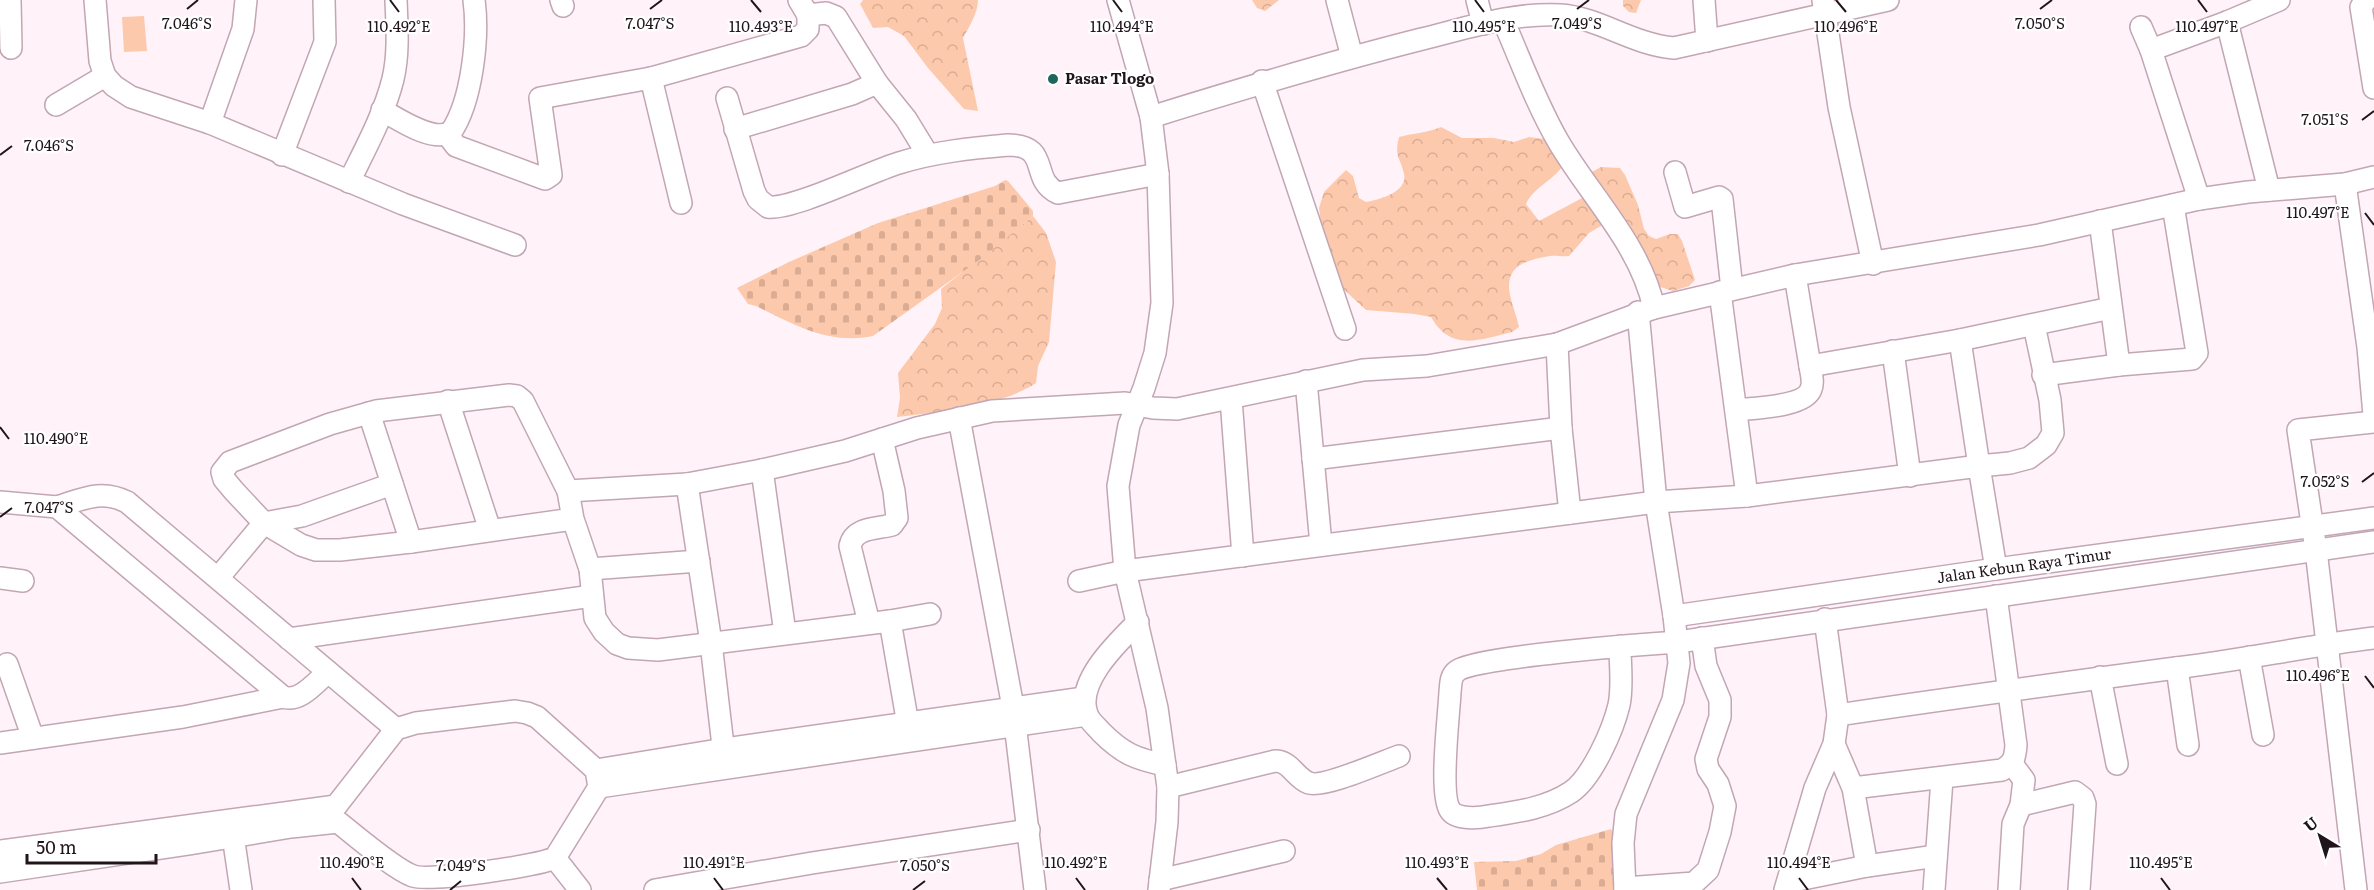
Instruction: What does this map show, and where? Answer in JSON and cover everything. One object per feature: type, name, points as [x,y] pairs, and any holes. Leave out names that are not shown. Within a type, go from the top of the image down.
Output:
[{"type":"street","points":[[10,0],[11,48]]},
{"type":"street","points":[[95,0],[100,61],[105,76],[114,86],[131,97],[210,123],[350,183],[515,245]]},
{"type":"street","points":[[210,123],[243,29],[246,0]]},
{"type":"street","points":[[282,155],[326,42],[324,0]]},
{"type":"street","points":[[350,183],[393,80],[397,56],[396,0]]},
{"type":"street","points":[[382,110],[411,126],[432,134],[447,134],[454,127],[466,94],[476,37],[474,0]]},
{"type":"street","points":[[1118,0],[1151,117],[1158,174],[1162,303],[1155,352],[1129,425],[1118,486],[1125,570],[1157,708],[1168,787],[1167,822],[1159,885],[1284,851]]},
{"type":"street","points":[[1337,0],[1352,57]]},
{"type":"street","points":[[1477,0],[1493,22],[1550,127],[1623,237],[1648,304],[1656,502],[1680,663],[1673,700],[1626,813],[1623,843],[1625,889],[1694,883],[1708,870],[1720,832],[1725,806],[1718,784],[1708,769],[1706,759],[1720,717],[1720,700],[1706,666],[1702,638]]},
{"type":"street","points":[[1704,0],[1707,41]]},
{"type":"street","points":[[1151,117],[1262,81],[1493,22],[1560,15],[1583,19],[1654,46],[1674,48],[1824,8],[1888,0]]},
{"type":"street","points":[[2151,50],[2279,0]]},
{"type":"street","points":[[2366,0],[2361,7],[2362,20],[2374,88]]},
{"type":"street","points":[[447,134],[456,146],[545,179],[551,175],[540,99],[651,78],[801,36],[808,29],[804,8],[836,17],[877,83],[906,119],[928,156]]},
{"type":"street","points":[[1824,8],[1839,107],[1873,264]]},
{"type":"street","points":[[2227,22],[2269,190]]},
{"type":"street","points":[[2141,27],[2151,50],[2199,199]]},
{"type":"street","points":[[56,105],[105,76]]},
{"type":"street","points":[[651,78],[681,203]]},
{"type":"street","points":[[1262,81],[1346,329]]},
{"type":"street","points":[[735,129],[842,97],[877,83]]},
{"type":"street","points":[[727,98],[754,191],[758,199],[768,207],[788,205],[871,172],[928,156],[979,147],[1022,145],[1029,149],[1037,159],[1046,185],[1058,194],[1158,174]]},
{"type":"street","points":[[1676,172],[1685,207],[1719,197],[1722,199],[1726,291],[1736,410],[1747,496]]},
{"type":"street","points":[[568,491],[687,484],[762,470],[845,451],[917,428],[992,411],[1096,404],[1137,404],[1153,408],[1178,409],[1363,370],[1427,366],[1557,344],[1648,304],[1726,291],[1795,275],[2039,235],[2199,199],[2345,184],[2374,177]]},
{"type":"street","points":[[2345,184],[2371,346],[2374,415]]},
{"type":"street","points":[[2043,375],[2119,365],[2192,359],[2197,353],[2173,205]]},
{"type":"street","points":[[2100,220],[2119,365]]},
{"type":"street","points":[[1736,410],[1777,405],[1806,396],[1811,388],[1812,382],[1795,275]]},
{"type":"street","points":[[1809,366],[1960,340],[2111,308]]},
{"type":"street","points":[[1079,581],[1125,570],[1656,502],[1747,496],[1910,476],[2010,463],[2029,458],[2046,445],[2053,433],[2054,425],[2034,325]]},
{"type":"street","points":[[1960,340],[1996,569]]},
{"type":"street","points":[[1557,344],[1561,428],[1570,513]]},
{"type":"street","points":[[1893,351],[1910,476]]},
{"type":"street","points":[[1306,381],[1321,545]]},
{"type":"street","points":[[573,519],[411,542],[340,550],[316,550],[301,545],[264,523],[224,478],[222,472],[226,465],[330,424],[369,413],[448,401],[516,396],[527,408],[568,491],[573,519],[590,569],[595,618],[604,632],[617,644],[628,648],[658,650],[930,614]]},
{"type":"street","points":[[1231,399],[1243,556]]},
{"type":"street","points":[[448,401],[490,530]]},
{"type":"street","points":[[369,413],[411,542]]},
{"type":"street","points":[[958,418],[1014,717],[1035,890]]},
{"type":"street","points":[[2356,890],[2316,550],[2298,430],[2374,422]]},
{"type":"street","points":[[1313,459],[1561,428]]},
{"type":"street","points":[[882,439],[894,491],[897,518],[892,525],[860,532],[852,540],[850,546],[880,622],[909,732]]},
{"type":"street","points":[[762,470],[785,633]]},
{"type":"street","points":[[218,578],[264,523],[302,516],[392,484]]},
{"type":"street","points":[[687,484],[711,643],[725,759]]},
{"type":"street","points":[[0,502],[57,507],[103,495],[114,496],[127,502],[396,729]]},
{"type":"street","points":[[57,507],[283,697]]},
{"type":"street","name":"Jalan Kebun Raya Timur","points":[[1674,616],[1996,569],[2374,518]]},
{"type":"street","name":"Jalan Kebun Raya Timur","points":[[1620,646],[1619,705],[1593,769],[1578,786],[1545,805],[1517,812],[1481,817],[1452,813],[1447,804],[1445,786],[1451,679],[1458,670],[1499,660],[1620,646],[1678,642],[1825,619],[2374,542]]},
{"type":"street","points":[[590,569],[699,561]]},
{"type":"street","points":[[0,578],[23,580]]},
{"type":"street","points":[[289,639],[592,596]]},
{"type":"street","points":[[1853,788],[2002,770],[2012,765],[2016,756],[2016,744],[1996,596]]},
{"type":"street","points":[[1825,619],[1838,715],[1834,744],[1815,788],[1787,886],[1867,866],[1936,856]]},
{"type":"street","points":[[1085,706],[1100,663],[1138,622]]},
{"type":"street","points":[[1838,715],[2374,639]]},
{"type":"street","points":[[2249,657],[2263,735]]},
{"type":"street","points":[[7,664],[33,738]]},
{"type":"street","points":[[2177,668],[2188,746]]},
{"type":"street","points":[[0,743],[183,717],[283,697],[292,699],[300,696],[328,672]]},
{"type":"street","points":[[2100,677],[2117,764]]},
{"type":"street","points":[[597,778],[1085,706]]},
{"type":"street","points":[[1085,706],[1124,753],[1139,760],[1165,765]]},
{"type":"street","points":[[0,851],[231,829],[291,827],[337,814],[396,729],[416,723],[469,716],[515,711],[527,713],[542,721],[597,778]]},
{"type":"street","points":[[1834,744],[1853,788],[1867,866]]},
{"type":"street","points":[[1168,787],[1275,761],[1285,763],[1307,782],[1324,784],[1399,756]]},
{"type":"street","points":[[2009,890],[2013,824],[2021,805],[2024,780],[2012,765]]},
{"type":"street","points":[[555,858],[597,778]]},
{"type":"street","points":[[1934,890],[1942,778]]},
{"type":"street","points":[[2021,805],[2075,792],[2083,798],[2085,804],[2079,890]]},
{"type":"street","points":[[337,814],[402,870],[419,878],[504,869],[555,858]]},
{"type":"street","points":[[0,872],[231,829]]},
{"type":"street","points":[[231,829],[241,890]]},
{"type":"street","points":[[655,890],[1029,830]]},
{"type":"street","points":[[555,858],[580,890]]},
{"type":"green space","points":[[863,0],[978,0],[975,15],[963,38],[978,111],[964,109],[904,36],[888,27],[873,28],[860,4]]},
{"type":"green space","points":[[1252,0],[1279,0],[1265,11],[1257,8]]},
{"type":"green space","points":[[1623,0],[1641,0],[1636,13],[1629,12],[1623,6]]},
{"type":"green space","points":[[144,16],[147,51],[124,52],[122,17]]},
{"type":"green space","points":[[1441,127],[1462,138],[1494,138],[1514,142],[1529,137],[1544,139],[1565,162],[1556,174],[1534,192],[1526,204],[1539,221],[1584,197],[1588,174],[1601,167],[1620,168],[1638,205],[1644,229],[1649,236],[1656,239],[1678,234],[1695,280],[1689,286],[1673,291],[1657,286],[1606,223],[1589,233],[1569,256],[1552,256],[1525,262],[1514,271],[1509,285],[1519,327],[1512,332],[1467,341],[1447,335],[1431,317],[1366,310],[1340,286],[1321,224],[1319,208],[1324,192],[1346,170],[1353,176],[1359,198],[1366,202],[1391,194],[1402,186],[1404,180],[1397,153],[1399,137]]},
{"type":"green space","points":[[1005,180],[1033,211],[1033,216],[982,258],[873,336],[842,338],[813,332],[748,304],[737,288],[789,262],[878,223],[995,186]]},
{"type":"green space","points":[[1033,216],[1046,233],[1056,262],[1049,342],[1038,366],[1036,383],[1022,391],[988,403],[897,417],[900,398],[898,373],[935,324],[942,308],[941,289]]},
{"type":"green space","points":[[1611,829],[1618,842],[1621,890],[1477,890],[1474,862],[1516,861],[1541,854],[1556,845]]},
{"type":"place","name":"Pasar Tlogo","points":[[1053,79]]}]
